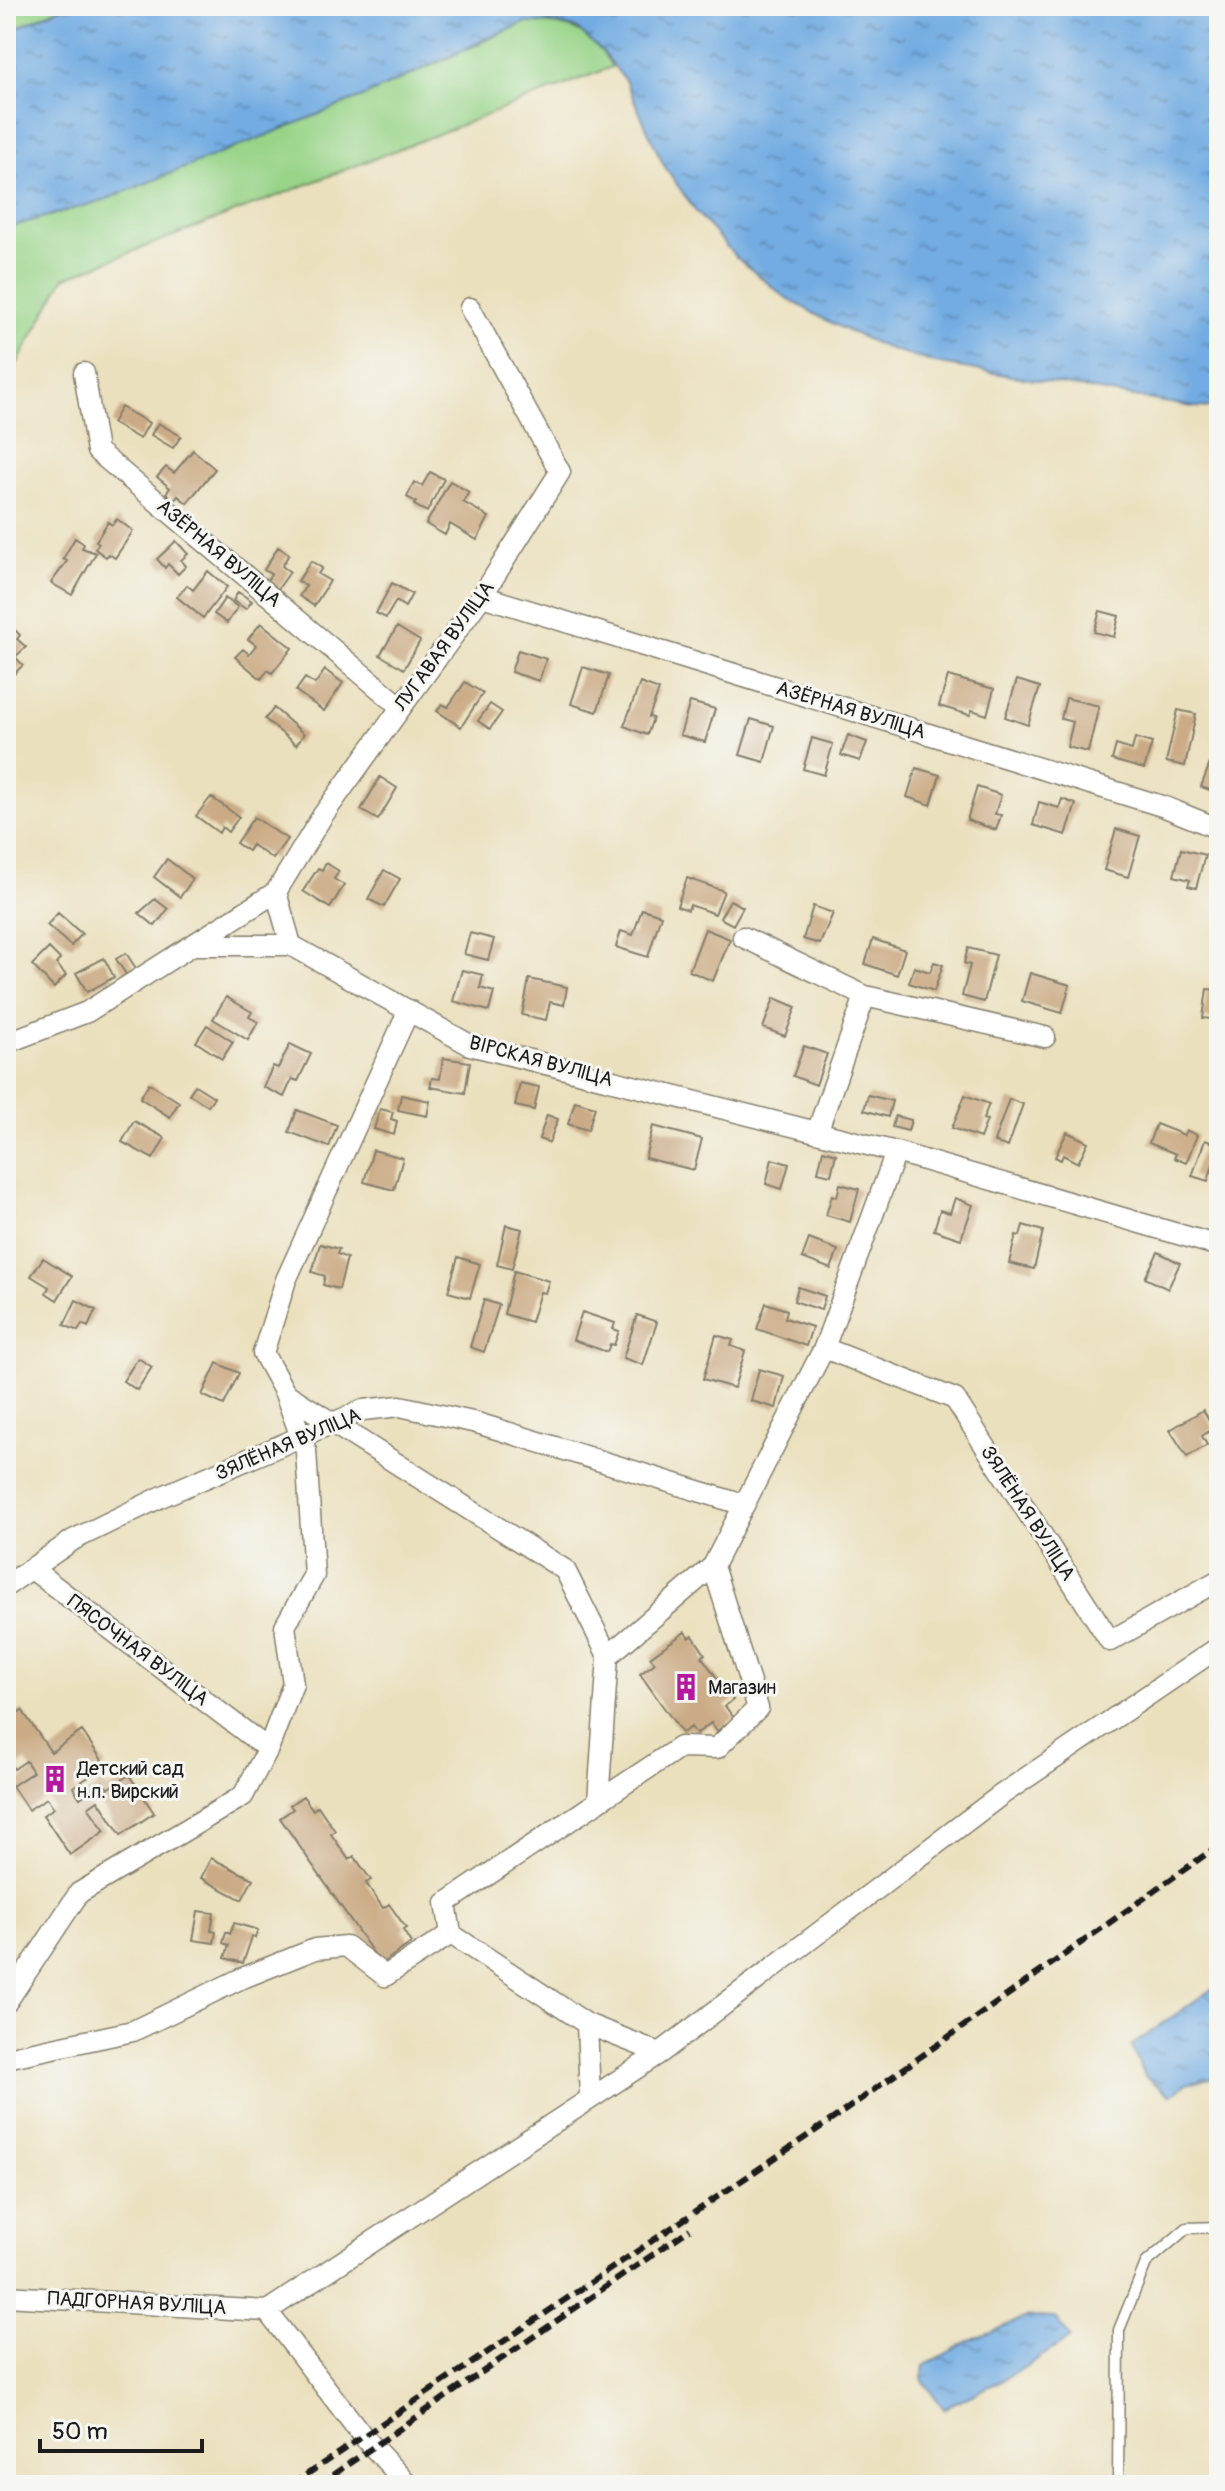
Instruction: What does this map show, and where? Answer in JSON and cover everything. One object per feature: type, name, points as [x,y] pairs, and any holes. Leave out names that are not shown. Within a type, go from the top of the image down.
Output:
[{"type":"street","name":"ЛУГАВАЯ ВУЛІЦА","points":[[6,1043],[87,1012],[276,892],[323,815],[482,596],[560,472],[470,308]]},
{"type":"street","name":"АЗЁРНАЯ ВУЛІЦА","points":[[84,373],[97,451],[400,706]]},
{"type":"street","name":"АЗЁРНАЯ ВУЛІЦА","points":[[482,596],[1165,807],[1219,829]]},
{"type":"street","points":[[193,945],[291,945],[276,892]]},
{"type":"street","points":[[743,937],[865,996],[1045,1037]]},
{"type":"street","name":"ВІРСКАЯ ВУЛІЦА","points":[[291,945],[470,1045],[896,1152],[1219,1246]]},
{"type":"street","points":[[817,1132],[865,996]]},
{"type":"street","points":[[6,2003],[79,1893],[243,1796],[268,1749],[293,1684],[285,1626],[314,1575],[306,1451],[285,1393],[263,1353],[286,1280],[409,1010]]},
{"type":"street","points":[[608,1656],[713,1566],[824,1348],[896,1152]]},
{"type":"street","name":"ЗЯЛЁНАЯ ВУЛІЦА","points":[[824,1348],[955,1399],[1110,1641],[1219,1580]]},
{"type":"street","points":[[285,1393],[565,1570],[608,1656],[598,1802]]},
{"type":"street","name":"ЗЯЛЁНАЯ ВУЛІЦА","points":[[32,1569],[73,1540],[163,1496],[363,1410],[400,1406],[477,1423],[744,1505]]},
{"type":"street","points":[[660,2053],[587,2024],[451,1934],[446,1903],[680,1747],[717,1748],[758,1708],[713,1566]]},
{"type":"street","points":[[6,1586],[32,1569]]},
{"type":"street","name":"ПЯСОЧНАЯ ВУЛІЦА","points":[[32,1569],[268,1749]]},
{"type":"street","points":[[408,2485],[362,2435],[267,2311],[660,2053],[1001,1795],[1219,1647]]},
{"type":"street","points":[[6,2058],[133,2031],[240,1979],[315,1949],[346,1946],[385,1976],[451,1934]]},
{"type":"street","points":[[587,2024],[590,2099]]},
{"type":"street","name":"ПАДГОРНАЯ ВУЛІЦА","points":[[6,2296],[267,2311]]},
{"type":"lane","points":[[1118,2485],[1119,2330],[1146,2263],[1187,2228],[1219,2227]]},
{"type":"green space","points":[[6,6],[65,6],[6,36]]},
{"type":"green space","points":[[524,23],[553,24],[576,30],[595,44],[612,67],[64,278],[6,384],[6,228],[104,200],[367,95]]},
{"type":"water","points":[[65,6],[1219,6],[1219,408],[1193,407],[935,363],[884,347],[831,323],[785,297],[736,257],[696,212],[663,164],[626,82],[604,53],[576,28],[549,23],[524,23],[367,95],[104,200],[6,228],[6,36]]},
{"type":"water","points":[[1219,1984],[1219,2077],[1186,2084],[1170,2095],[1145,2076],[1131,2046]]},
{"type":"water","points":[[1027,2317],[1056,2318],[1070,2338],[1014,2374],[944,2409],[922,2379],[924,2366],[970,2340]]},
{"type":"building","points":[[121,407],[149,423],[140,439],[112,423]]},
{"type":"building","points":[[158,423],[181,436],[173,448],[151,435]]},
{"type":"building","points":[[193,450],[215,469],[187,503],[178,496],[175,500],[166,493],[170,488],[157,477],[166,467],[174,473]]},
{"type":"building","points":[[430,472],[444,479],[427,512],[407,497],[414,482],[422,486]]},
{"type":"building","points":[[450,481],[469,492],[463,502],[489,517],[477,540],[450,524],[445,535],[426,524]]},
{"type":"building","points":[[117,519],[133,531],[115,558],[109,554],[106,557],[95,549],[99,543],[96,541],[108,522],[112,525]]},
{"type":"building","points":[[75,538],[84,544],[82,548],[96,553],[72,595],[51,583],[67,561],[63,559]]},
{"type":"building","points":[[176,541],[188,554],[181,560],[186,566],[178,574],[168,564],[165,568],[157,559]]},
{"type":"building","points":[[278,547],[289,554],[282,566],[290,572],[278,589],[266,582],[271,574],[264,570]]},
{"type":"building","points":[[311,561],[322,568],[318,574],[330,581],[314,606],[299,596],[306,586],[298,581]]},
{"type":"building","points":[[208,571],[227,587],[203,618],[177,597],[187,585],[193,590]]},
{"type":"building","points":[[392,583],[412,594],[405,607],[396,601],[386,618],[376,613]]},
{"type":"building","points":[[238,592],[252,601],[246,609],[233,601]]},
{"type":"building","points":[[225,598],[238,607],[227,623],[214,614]]},
{"type":"building","points":[[1100,611],[1119,616],[1114,637],[1094,632]]},
{"type":"building","points":[[261,623],[292,648],[272,673],[268,670],[261,679],[235,657],[243,649],[249,654],[256,645],[248,639]]},
{"type":"building","points":[[12,627],[20,635],[17,639],[26,647],[15,657],[23,665],[12,676],[6,670],[6,633]]},
{"type":"building","points":[[397,627],[420,641],[404,669],[380,655]]},
{"type":"building","points":[[518,650],[546,659],[539,681],[511,672]]},
{"type":"building","points":[[583,667],[609,675],[597,712],[571,704]]},
{"type":"building","points":[[325,670],[343,683],[324,711],[296,691],[305,678],[315,684]]},
{"type":"building","points":[[948,676],[994,689],[987,715],[972,710],[970,715],[939,706]]},
{"type":"building","points":[[1017,680],[1040,687],[1028,725],[1005,717]]},
{"type":"building","points":[[465,682],[483,693],[461,727],[437,711],[442,704],[448,707]]},
{"type":"building","points":[[640,683],[659,690],[649,717],[653,718],[647,735],[624,726]]},
{"type":"building","points":[[1066,698],[1099,706],[1088,752],[1067,747],[1073,722],[1061,719]]},
{"type":"building","points":[[690,702],[715,709],[705,742],[680,735]]},
{"type":"building","points":[[490,704],[502,712],[490,729],[478,721]]},
{"type":"building","points":[[274,708],[304,734],[296,745],[265,719]]},
{"type":"building","points":[[1178,710],[1196,714],[1185,766],[1166,762]]},
{"type":"building","points":[[751,719],[774,726],[764,762],[740,755]]},
{"type":"building","points":[[848,735],[867,742],[860,761],[841,755]]},
{"type":"building","points":[[812,738],[833,744],[824,775],[803,769]]},
{"type":"building","points":[[1135,738],[1152,743],[1144,769],[1112,760],[1116,745],[1132,750]]},
{"type":"building","points":[[1212,758],[1219,761],[1219,793],[1201,787]]},
{"type":"building","points":[[916,768],[940,775],[931,805],[907,797]]},
{"type":"building","points":[[380,777],[397,788],[378,820],[361,810]]},
{"type":"building","points":[[977,787],[1001,795],[995,814],[1001,815],[996,830],[967,820]]},
{"type":"building","points":[[211,797],[239,817],[228,832],[222,827],[219,833],[196,816]]},
{"type":"building","points":[[1062,799],[1076,804],[1066,835],[1033,825],[1039,802],[1059,808]]},
{"type":"building","points":[[254,817],[287,839],[273,859],[252,845],[248,851],[236,843]]},
{"type":"building","points":[[1116,829],[1140,836],[1128,877],[1104,870]]},
{"type":"building","points":[[1181,849],[1205,855],[1196,888],[1188,886],[1190,880],[1174,876]]},
{"type":"building","points":[[167,859],[193,879],[180,897],[154,877]]},
{"type":"building","points":[[326,863],[339,871],[334,879],[344,885],[330,908],[303,891],[318,868],[322,870]]},
{"type":"building","points":[[384,870],[400,879],[384,907],[368,899]]},
{"type":"building","points":[[687,878],[724,891],[715,914],[690,905],[688,910],[677,906]]},
{"type":"building","points":[[155,899],[168,909],[155,926],[139,913]]},
{"type":"building","points":[[730,900],[743,907],[733,925],[720,918]]},
{"type":"building","points":[[813,906],[833,913],[820,944],[803,939]]},
{"type":"building","points":[[642,909],[661,915],[648,957],[616,947],[621,931],[633,935]]},
{"type":"building","points":[[58,913],[82,934],[71,946],[47,925]]},
{"type":"building","points":[[705,929],[730,939],[713,981],[689,971]]},
{"type":"building","points":[[470,933],[494,939],[488,960],[464,954]]},
{"type":"building","points":[[873,939],[905,950],[897,975],[865,964]]},
{"type":"building","points":[[49,948],[60,959],[56,964],[66,975],[54,988],[32,965]]},
{"type":"building","points":[[968,948],[996,955],[984,1002],[962,996],[970,965],[964,963]]},
{"type":"building","points":[[126,953],[137,970],[127,976],[116,959]]},
{"type":"building","points":[[104,958],[114,977],[87,992],[76,973]]},
{"type":"building","points":[[934,962],[943,965],[934,991],[909,983],[914,967],[930,972]]},
{"type":"building","points":[[462,970],[483,975],[480,988],[494,992],[489,1011],[453,1001]]},
{"type":"building","points":[[1030,973],[1070,985],[1062,1013],[1022,1001]]},
{"type":"building","points":[[529,979],[567,987],[564,1005],[550,1002],[546,1020],[522,1015]]},
{"type":"building","points":[[1207,989],[1219,990],[1219,1020],[1203,1018]]},
{"type":"building","points":[[226,997],[252,1012],[249,1017],[258,1022],[248,1040],[213,1019]]},
{"type":"building","points":[[774,998],[796,1007],[785,1036],[763,1028]]},
{"type":"building","points":[[207,1025],[233,1042],[222,1059],[196,1042]]},
{"type":"building","points":[[290,1044],[311,1054],[298,1081],[292,1079],[284,1097],[263,1087],[273,1066],[278,1068]]},
{"type":"building","points":[[804,1046],[827,1054],[816,1085],[793,1076]]},
{"type":"building","points":[[443,1058],[470,1062],[465,1093],[430,1087],[432,1078],[440,1079]]},
{"type":"building","points":[[149,1083],[179,1102],[170,1117],[140,1098]]},
{"type":"building","points":[[520,1083],[539,1087],[534,1110],[515,1106]]},
{"type":"building","points":[[195,1085],[214,1097],[208,1106],[189,1094]]},
{"type":"building","points":[[401,1095],[430,1101],[427,1116],[398,1110]]},
{"type":"building","points":[[868,1095],[892,1101],[888,1117],[864,1110]]},
{"type":"building","points":[[965,1095],[989,1104],[980,1138],[952,1128]]},
{"type":"building","points":[[1009,1099],[1023,1104],[1008,1147],[994,1142]]},
{"type":"building","points":[[575,1101],[595,1107],[588,1130],[568,1124]]},
{"type":"building","points":[[380,1109],[393,1112],[391,1119],[397,1121],[394,1135],[374,1129]]},
{"type":"building","points":[[297,1110],[337,1125],[329,1147],[289,1132]]},
{"type":"building","points":[[547,1115],[558,1119],[549,1143],[539,1139]]},
{"type":"building","points":[[895,1116],[911,1120],[908,1131],[892,1127]]},
{"type":"building","points":[[134,1121],[165,1138],[153,1159],[122,1142]]},
{"type":"building","points":[[1156,1124],[1184,1135],[1186,1130],[1197,1135],[1186,1163],[1174,1158],[1176,1154],[1149,1143]]},
{"type":"building","points":[[653,1126],[702,1139],[694,1170],[645,1158]]},
{"type":"building","points":[[1067,1132],[1088,1142],[1078,1163],[1063,1155],[1061,1160],[1055,1157]]},
{"type":"building","points":[[1205,1140],[1219,1145],[1208,1181],[1192,1176]]},
{"type":"building","points":[[373,1150],[403,1158],[394,1190],[364,1182]]},
{"type":"building","points":[[823,1150],[836,1154],[831,1175],[818,1172]]},
{"type":"building","points":[[772,1159],[789,1164],[782,1189],[766,1184]]},
{"type":"building","points":[[840,1184],[859,1189],[850,1222],[826,1215],[832,1195],[837,1197]]},
{"type":"building","points":[[955,1198],[973,1205],[961,1239],[934,1230],[940,1210],[950,1213]]},
{"type":"building","points":[[506,1225],[522,1229],[512,1269],[497,1265]]},
{"type":"building","points":[[1023,1225],[1043,1231],[1034,1269],[1009,1263],[1016,1235],[1020,1236]]},
{"type":"building","points":[[809,1239],[838,1250],[831,1269],[802,1258]]},
{"type":"building","points":[[320,1244],[339,1249],[337,1254],[347,1258],[339,1289],[323,1285],[325,1276],[312,1272]]},
{"type":"building","points":[[1158,1252],[1180,1263],[1168,1289],[1145,1278]]},
{"type":"building","points":[[458,1257],[480,1264],[470,1298],[448,1292]]},
{"type":"building","points":[[43,1258],[72,1276],[57,1300],[46,1293],[49,1287],[31,1276]]},
{"type":"building","points":[[514,1271],[549,1281],[545,1293],[540,1292],[531,1322],[504,1314]]},
{"type":"building","points":[[798,1287],[825,1296],[821,1310],[794,1301]]},
{"type":"building","points":[[76,1300],[96,1310],[88,1327],[82,1324],[78,1331],[64,1325]]},
{"type":"building","points":[[484,1300],[499,1305],[484,1352],[470,1347]]},
{"type":"building","points":[[766,1303],[787,1310],[785,1318],[812,1327],[806,1346],[757,1329]]},
{"type":"building","points":[[582,1312],[615,1323],[613,1329],[619,1331],[614,1345],[610,1344],[607,1352],[573,1340]]},
{"type":"building","points":[[637,1315],[657,1322],[643,1365],[623,1358]]},
{"type":"building","points":[[716,1335],[733,1340],[731,1346],[745,1351],[734,1388],[703,1379]]},
{"type":"building","points":[[138,1358],[152,1367],[137,1390],[123,1381]]},
{"type":"building","points":[[217,1363],[239,1373],[224,1405],[202,1395]]},
{"type":"building","points":[[759,1369],[784,1376],[776,1408],[751,1401]]},
{"type":"building","points":[[1203,1410],[1214,1428],[1202,1436],[1207,1445],[1187,1457],[1170,1430]]},
{"type":"building","name":"Магазин","points":[[685,1632],[689,1638],[693,1636],[705,1654],[702,1657],[733,1700],[725,1706],[734,1718],[717,1731],[711,1723],[696,1734],[691,1727],[682,1733],[640,1674],[655,1663],[650,1657]]},
{"type":"building","name":"Детский сад н.п. Вирский","points":[[22,1710],[51,1752],[82,1731],[106,1766],[73,1787],[80,1798],[103,1782],[108,1789],[129,1775],[154,1813],[121,1835],[98,1800],[88,1807],[105,1831],[70,1855],[43,1815],[54,1808],[47,1798],[28,1810],[12,1786],[33,1772],[26,1761],[14,1769],[6,1757],[6,1721]]},
{"type":"building","points":[[303,1796],[313,1810],[318,1806],[335,1831],[331,1834],[349,1860],[354,1856],[371,1880],[366,1883],[383,1908],[389,1904],[406,1928],[403,1930],[411,1943],[381,1964],[280,1818],[293,1809],[290,1805]]},
{"type":"building","points":[[211,1858],[253,1879],[242,1900],[201,1878]]},
{"type":"building","points":[[198,1911],[214,1913],[211,1931],[216,1932],[214,1943],[193,1940]]},
{"type":"building","points":[[234,1923],[258,1930],[255,1938],[252,1937],[243,1963],[225,1958],[229,1945],[223,1943],[226,1932],[230,1934]]},
{"type":"railway","points":[[291,2485],[837,2116],[1219,1845]]},
{"type":"railway","points":[[318,2485],[690,2229]]},
{"type":"place","name":"Магазин","points":[[686,1687]]},
{"type":"place","name":"Детский сад н.п. Вирский","points":[[55,1779]]}]
